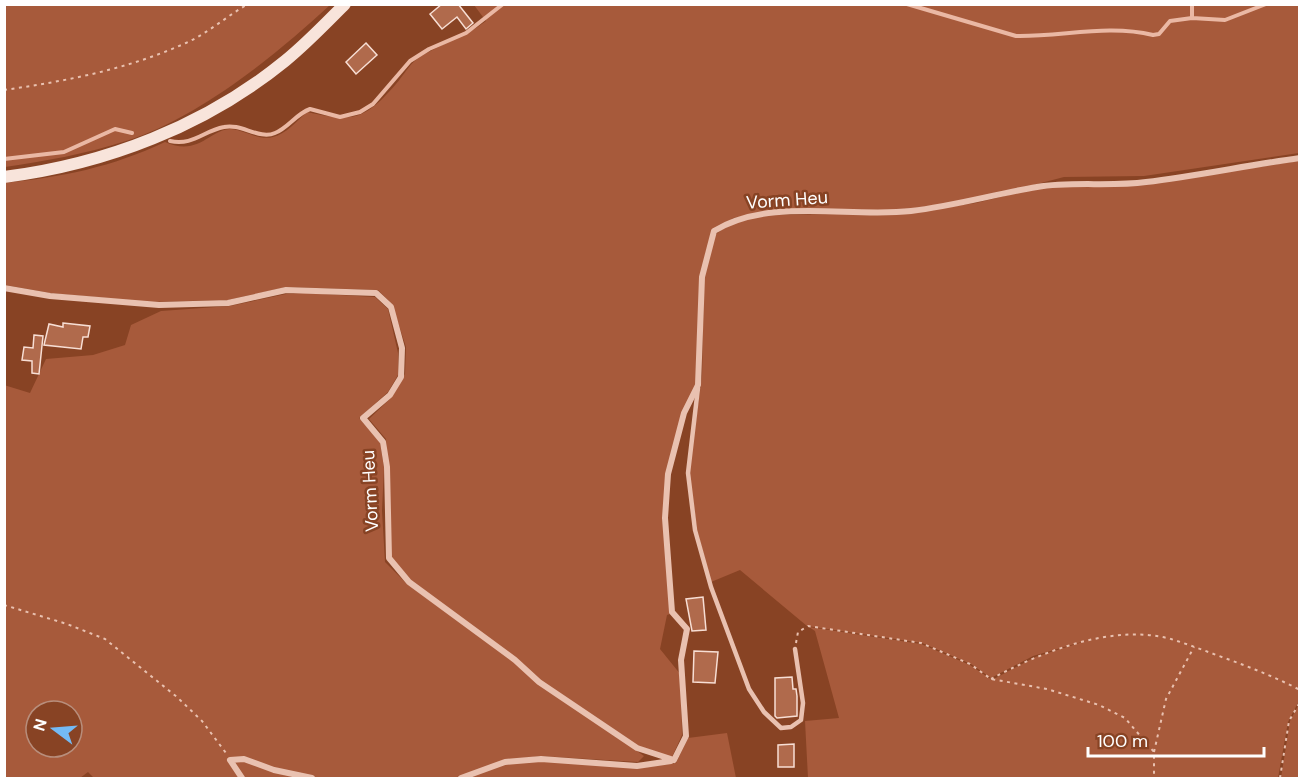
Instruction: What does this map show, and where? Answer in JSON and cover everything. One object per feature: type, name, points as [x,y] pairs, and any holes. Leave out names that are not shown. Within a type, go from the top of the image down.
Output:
[{"type":"main road","points":[[4,177],[95,159],[136,145],[194,119],[236,96],[278,66],[345,4]]},
{"type":"street","name":"Vorm Heu","points":[[4,288],[50,296],[159,305],[228,303],[286,290],[376,293],[391,307],[402,348],[401,376],[390,395],[363,418],[383,441],[387,467],[389,558],[409,582],[515,660],[539,682],[637,748],[674,760],[686,736],[681,660],[687,629],[672,612],[665,518],[668,474],[684,413],[698,385],[700,309],[707,251],[714,231],[732,219],[768,213],[909,212],[976,202],[1046,186],[1070,183],[1144,183],[1299,158]]},
{"type":"street","points":[[242,778],[230,760],[244,759],[274,770],[312,778]]},
{"type":"street","points":[[461,778],[505,762],[541,759],[637,766],[674,760]]},
{"type":"lane","points":[[698,385],[688,472],[695,530],[711,587],[750,689],[764,712],[781,728],[791,727],[801,720],[803,703],[795,649]]},
{"type":"path","points":[[4,90],[52,83],[133,64],[188,42],[248,4]]},
{"type":"path","points":[[4,605],[67,624],[105,639],[194,713],[217,739],[230,760]]},
{"type":"path","points":[[795,649],[798,632],[808,626],[921,643],[970,664],[991,679],[1047,689],[1100,705],[1125,718],[1154,752]]},
{"type":"path","points":[[991,679],[1033,657],[1086,641],[1135,636],[1169,638],[1270,674],[1299,690]]},
{"type":"path","points":[[1154,778],[1154,752],[1166,699],[1194,647]]},
{"type":"path","points":[[1280,778],[1289,721],[1299,702]]},
{"type":"shaded area","points":[[4,5],[330,5],[285,45],[234,84],[181,117],[153,131],[111,146],[66,157],[5,167]]},
{"type":"shaded area","points":[[474,5],[1299,5],[1299,153],[1144,176],[1064,177],[976,200],[910,210],[768,212],[733,218],[714,231],[706,251],[701,277],[697,385],[683,412],[667,473],[670,614],[667,615],[660,649],[681,675],[682,735],[672,757],[638,746],[540,680],[411,580],[391,557],[386,439],[369,419],[392,397],[405,374],[406,347],[392,304],[378,290],[286,287],[228,300],[147,302],[50,293],[5,285],[4,183],[87,170],[126,158],[165,142],[187,146],[224,130],[236,130],[262,138],[273,137],[287,130],[307,112],[336,117],[357,116],[366,112],[385,96],[417,59],[486,21]]},
{"type":"shaded area","points":[[1299,161],[1300,699],[1288,722],[1278,778],[808,778],[805,721],[839,718],[815,631],[809,627],[921,644],[970,665],[992,680],[1035,657],[1092,639],[1033,656],[991,678],[971,664],[922,643],[807,626],[740,570],[711,582],[697,529],[689,472],[702,376],[704,278],[715,235],[733,221],[769,215],[908,213],[976,203],[1034,189],[1070,185],[1144,184]]},
{"type":"shaded area","points":[[305,293],[375,297],[388,309],[398,353],[398,375],[388,392],[359,418],[380,442],[384,468],[382,511],[385,562],[407,584],[644,756],[638,762],[540,756],[504,761],[456,778],[94,778],[88,772],[80,778],[5,778],[4,385],[30,393],[46,359],[93,355],[125,345],[131,325],[161,311],[230,306],[286,294]]},
{"type":"shaded area","points":[[1299,704],[1299,778],[1281,778],[1290,721]]},
{"type":"shaded area","points":[[727,733],[736,778],[467,778],[506,764],[540,760],[639,768],[676,763],[688,738]]},
{"type":"building","points":[[442,4],[458,4],[473,23],[466,29],[457,17],[442,29],[430,14]]},
{"type":"building","points":[[366,43],[377,55],[356,74],[346,62]]},
{"type":"building","points":[[63,323],[90,326],[88,337],[83,337],[81,349],[44,345],[49,324],[63,327]]},
{"type":"building","points":[[34,335],[43,336],[39,374],[32,373],[32,361],[22,360],[24,347],[33,348]]},
{"type":"building","points":[[703,597],[706,630],[692,631],[686,599]]},
{"type":"building","points":[[694,651],[718,652],[715,683],[693,682]]},
{"type":"building","points":[[792,677],[793,689],[796,689],[797,696],[797,716],[777,718],[775,716],[775,678]]},
{"type":"building","points":[[794,744],[794,767],[778,767],[778,745]]},
{"type":"waterway","points":[[170,141],[192,140],[230,126],[269,135],[280,131],[300,114],[310,109],[340,117],[360,112],[373,104],[410,61],[429,49],[466,33],[503,4]]},
{"type":"waterway","points":[[907,4],[1016,36],[1102,31],[1153,35],[1159,34],[1170,21],[1192,18],[1225,20],[1266,4]]},
{"type":"waterway","points":[[1192,4],[1192,18]]},
{"type":"waterway","points":[[4,159],[64,152],[115,129],[132,133]]}]
